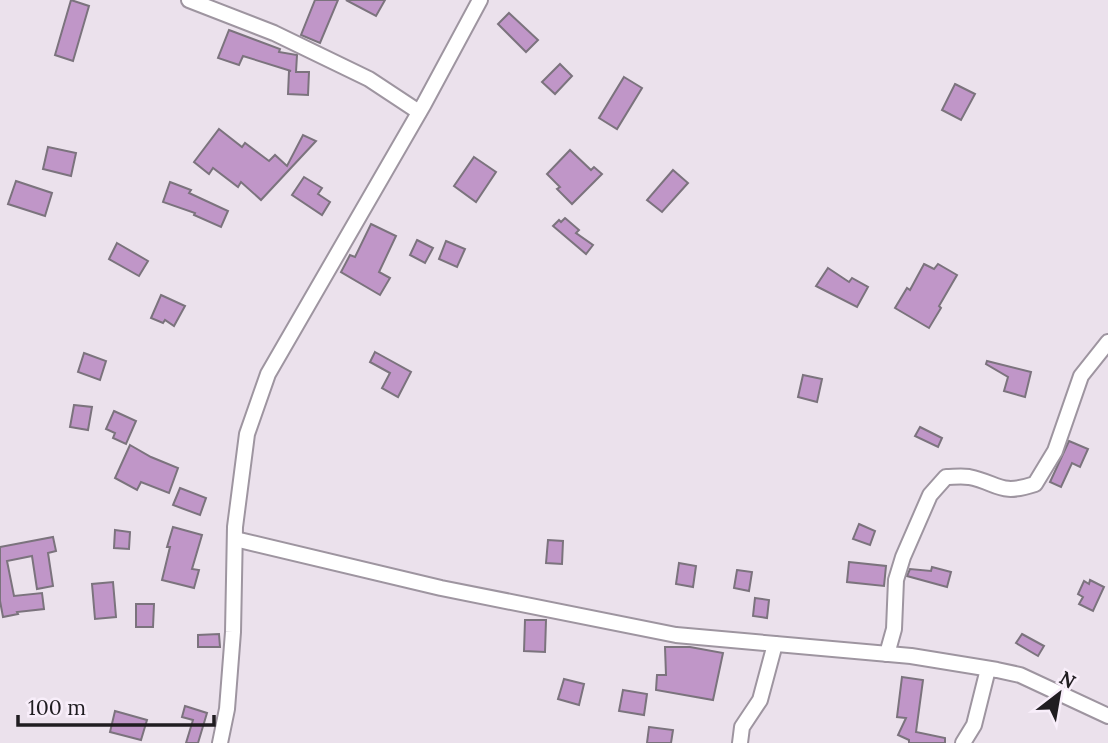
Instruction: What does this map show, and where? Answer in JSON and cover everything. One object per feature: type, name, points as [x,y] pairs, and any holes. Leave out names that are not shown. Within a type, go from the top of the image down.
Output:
[{"type":"street","points":[[189,0],[274,33],[369,79],[419,112]]},
{"type":"street","points":[[220,743],[227,709],[233,632],[234,539],[247,434],[268,374],[481,0]]},
{"type":"street","points":[[887,654],[894,629],[896,580],[930,495],[946,477],[968,477],[1000,489],[1020,489],[1035,484],[1055,451],[1081,376],[1108,342]]},
{"type":"street","points":[[234,539],[441,588],[676,635],[887,654],[988,668],[1020,675],[1108,716]]},
{"type":"street","points":[[740,743],[742,727],[761,700],[775,644]]},
{"type":"street","points":[[964,743],[974,725],[988,668]]},
{"type":"building","points":[[71,0],[89,6],[73,61],[55,55]]},
{"type":"building","points":[[315,0],[338,0],[320,43],[301,35]]},
{"type":"building","points":[[346,0],[385,0],[376,16]]},
{"type":"building","points":[[509,13],[538,40],[526,52],[498,24]]},
{"type":"building","points":[[229,30],[280,49],[279,52],[297,55],[296,72],[309,72],[308,95],[288,94],[291,71],[243,56],[239,65],[218,58]]},
{"type":"building","points":[[560,64],[572,76],[555,94],[542,82]]},
{"type":"building","points":[[624,77],[642,88],[617,129],[599,118]]},
{"type":"building","points":[[955,84],[975,94],[961,120],[942,110]]},
{"type":"building","points":[[219,129],[242,147],[245,143],[269,161],[275,155],[287,166],[303,135],[316,141],[261,200],[241,182],[238,187],[213,168],[209,174],[194,162]]},
{"type":"building","points":[[48,147],[76,153],[71,176],[43,169]]},
{"type":"building","points":[[570,150],[591,170],[594,167],[602,174],[572,204],[547,174]]},
{"type":"building","points":[[474,157],[496,172],[476,202],[454,186]]},
{"type":"building","points":[[673,170],[688,183],[662,212],[647,200]]},
{"type":"building","points":[[304,177],[322,188],[318,194],[330,202],[322,215],[292,195]]},
{"type":"building","points":[[16,181],[52,193],[45,216],[8,204]]},
{"type":"building","points":[[170,182],[191,190],[189,193],[228,211],[221,227],[194,215],[195,213],[163,202]]},
{"type":"building","points":[[565,218],[579,230],[576,233],[593,245],[586,254],[553,226]]},
{"type":"building","points":[[371,224],[396,236],[379,272],[390,278],[380,295],[341,272],[350,255],[355,257]]},
{"type":"building","points":[[417,240],[433,248],[425,263],[410,255]]},
{"type":"building","points":[[446,241],[465,249],[457,267],[439,259]]},
{"type":"building","points":[[117,243],[148,261],[139,276],[109,259]]},
{"type":"building","points":[[924,264],[934,269],[938,264],[957,275],[929,328],[895,308],[907,288],[910,290]]},
{"type":"building","points":[[828,268],[849,282],[852,278],[868,287],[857,307],[816,286]]},
{"type":"building","points":[[161,295],[185,306],[174,326],[165,320],[163,323],[151,318]]},
{"type":"building","points":[[375,352],[411,372],[398,397],[382,388],[390,373],[370,362]]},
{"type":"building","points":[[84,353],[106,361],[100,380],[78,372]]},
{"type":"building","points":[[987,361],[1031,372],[1025,397],[1004,391],[1008,377],[986,364]]},
{"type":"building","points":[[803,375],[822,379],[817,402],[798,397]]},
{"type":"building","points":[[74,405],[92,407],[88,430],[70,427]]},
{"type":"building","points":[[114,411],[136,421],[126,444],[113,438],[115,433],[106,429]]},
{"type":"building","points":[[920,427],[942,438],[938,447],[915,436]]},
{"type":"building","points":[[1069,441],[1088,449],[1080,467],[1072,463],[1061,487],[1050,482]]},
{"type":"building","points":[[130,445],[178,468],[169,493],[141,482],[137,490],[115,478]]},
{"type":"building","points":[[180,488],[206,498],[200,515],[173,505]]},
{"type":"building","points":[[859,524],[875,531],[870,545],[853,539]]},
{"type":"building","points":[[173,527],[202,535],[192,569],[199,570],[194,588],[162,580]]},
{"type":"building","points":[[115,530],[130,532],[129,549],[114,548]]},
{"type":"building","points":[[53,537],[56,551],[48,553],[53,586],[37,589],[32,556],[7,561],[14,596],[42,593],[44,609],[17,612],[18,614],[3,617],[0,601],[0,547]]},
{"type":"building","points":[[548,540],[563,541],[562,564],[546,563]]},
{"type":"building","points":[[849,562],[886,566],[884,586],[847,582]]},
{"type":"building","points":[[679,563],[696,566],[693,587],[676,584]]},
{"type":"building","points":[[932,567],[951,572],[947,587],[907,576],[910,569],[931,571]]},
{"type":"building","points":[[737,570],[752,572],[749,591],[734,588]]},
{"type":"building","points":[[1090,580],[1104,587],[1093,611],[1079,604],[1083,597],[1078,594],[1084,581],[1089,584]]},
{"type":"building","points":[[113,582],[116,617],[95,619],[92,584]]},
{"type":"building","points":[[755,598],[769,600],[767,618],[753,616]]},
{"type":"building","points":[[136,604],[154,604],[153,627],[136,627]]},
{"type":"building","points":[[525,620],[546,620],[545,652],[524,651]]},
{"type":"building","points":[[219,634],[220,647],[198,647],[198,635]]},
{"type":"building","points":[[1022,634],[1044,646],[1038,656],[1016,643]]},
{"type":"building","points":[[665,647],[690,647],[723,653],[713,700],[656,690],[657,675],[666,675]]},
{"type":"building","points":[[902,677],[923,680],[916,732],[945,738],[945,743],[909,743],[909,740],[898,735],[906,718],[897,717]]},
{"type":"building","points":[[564,679],[584,684],[579,705],[558,699]]},
{"type":"building","points":[[623,690],[647,694],[644,715],[619,711]]},
{"type":"building","points":[[185,706],[207,713],[198,743],[186,743],[193,720],[182,717]]},
{"type":"building","points":[[115,711],[147,720],[141,740],[110,732]]},
{"type":"building","points":[[649,727],[673,730],[671,743],[647,743]]}]
